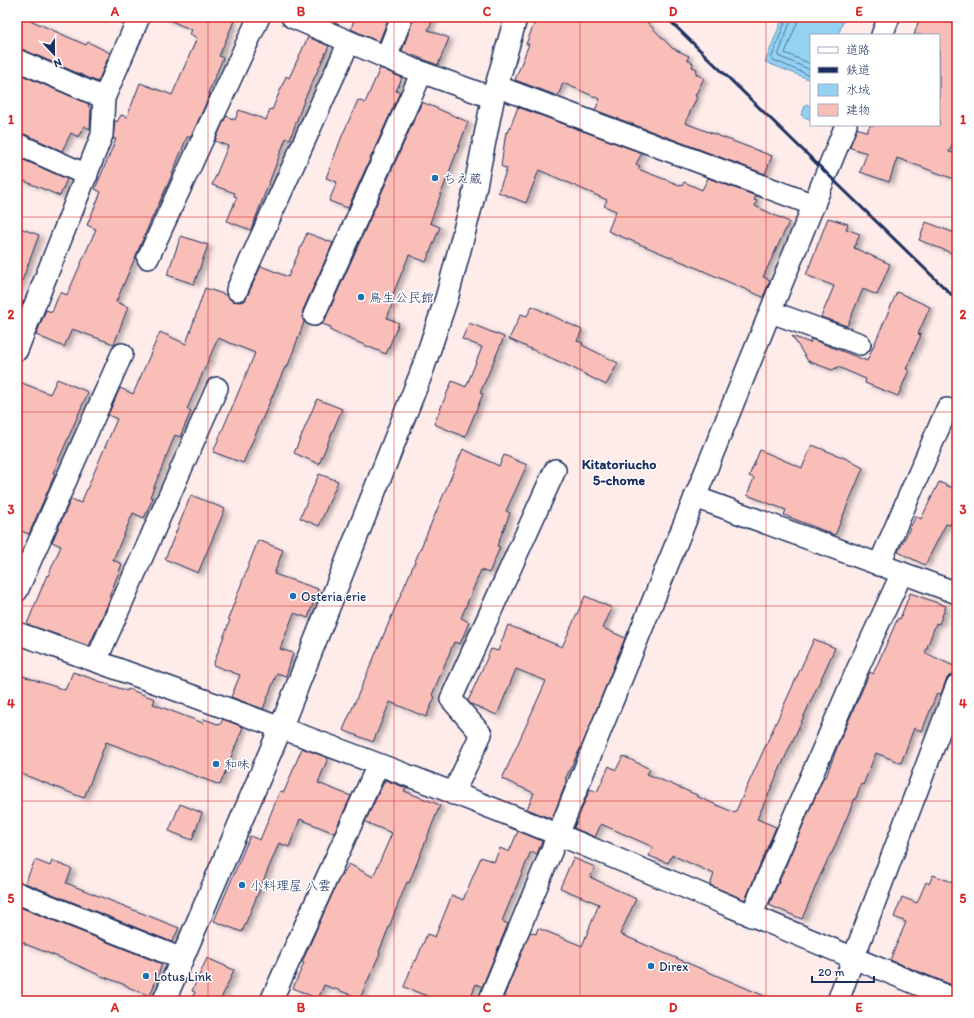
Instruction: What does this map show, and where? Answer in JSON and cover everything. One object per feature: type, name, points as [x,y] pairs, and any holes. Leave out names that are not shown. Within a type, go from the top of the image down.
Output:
[{"type":"street","points":[[17,350],[102,136],[104,98],[139,17]]},
{"type":"street","points":[[148,258],[259,17]]},
{"type":"street","points":[[386,58],[402,17]]},
{"type":"street","points":[[164,1001],[281,727],[421,374],[442,311],[473,198],[495,92],[516,17]]},
{"type":"street","points":[[882,34],[889,17]]},
{"type":"street","points":[[304,20],[349,42],[422,72],[495,92],[814,205]]},
{"type":"street","points":[[237,290],[349,42]]},
{"type":"street","points":[[17,60],[104,98]]},
{"type":"street","points":[[314,315],[422,72]]},
{"type":"street","points":[[489,1001],[558,835],[846,126]]},
{"type":"street","points":[[17,144],[87,174]]},
{"type":"street","points":[[771,312],[860,344]]},
{"type":"street","points":[[17,591],[122,354]]},
{"type":"street","points":[[96,661],[217,388]]},
{"type":"street","points":[[879,565],[947,409]]},
{"type":"street","points":[[453,794],[481,734],[451,699],[555,470]]},
{"type":"street","points":[[695,497],[957,594]]},
{"type":"street","points":[[751,916],[858,668],[902,573]]},
{"type":"street","points":[[17,633],[281,727],[453,794],[558,835],[853,959],[957,1000]]},
{"type":"street","points":[[838,1001],[957,685]]},
{"type":"street","points":[[271,1001],[378,765]]},
{"type":"street","points":[[17,894],[182,959]]},
{"type":"water","points":[[783,17],[845,17],[838,34],[810,34],[810,80],[765,62]]},
{"type":"water","points":[[806,104],[810,106],[810,120],[801,115]]},
{"type":"building","points":[[17,17],[23,17],[86,45],[88,42],[110,53],[98,82],[17,48]]},
{"type":"building","points":[[162,17],[225,17],[234,21],[219,56],[223,58],[208,93],[210,94],[193,132],[190,137],[187,137],[116,302],[128,307],[114,344],[72,329],[64,347],[36,335],[46,310],[52,312],[60,292],[67,295],[96,229],[87,225],[101,192],[95,189],[116,139],[113,139],[115,120],[117,122],[121,115],[127,117],[140,83],[172,95],[197,38],[190,34],[192,30]]},
{"type":"building","points":[[355,17],[389,17],[379,42],[351,29]]},
{"type":"building","points":[[414,17],[434,17],[428,30],[449,38],[438,65],[402,51]]},
{"type":"building","points":[[537,17],[642,17],[672,48],[689,56],[687,60],[693,63],[692,67],[697,69],[696,74],[704,78],[695,96],[697,97],[685,123],[772,156],[765,174],[595,110],[600,99],[563,83],[558,96],[515,80],[529,44],[526,44]]},
{"type":"building","points":[[920,17],[937,17],[957,25],[957,132],[949,152],[957,154],[957,180],[897,158],[889,182],[860,172],[867,153],[851,148],[850,146],[857,128],[867,132],[870,126],[940,126],[940,34],[914,34]]},
{"type":"building","points":[[308,37],[329,46],[305,98],[290,139],[286,138],[251,230],[227,221],[237,197],[234,196],[235,193],[212,185],[228,146],[215,141],[226,116],[235,120],[239,110],[266,120],[270,109],[272,110],[286,76],[289,78]]},
{"type":"building","points":[[380,68],[402,78],[396,91],[400,92],[348,208],[329,201],[337,182],[326,178],[358,100],[365,103]]},
{"type":"building","points":[[17,73],[89,104],[88,106],[91,108],[90,129],[84,126],[78,137],[71,133],[62,151],[17,132]]},
{"type":"building","points":[[422,102],[468,122],[430,223],[440,227],[426,262],[409,255],[391,299],[394,300],[387,318],[399,323],[386,354],[331,331],[331,327],[322,324]]},
{"type":"building","points":[[518,107],[642,153],[636,164],[640,166],[638,169],[682,186],[684,182],[702,190],[708,178],[756,196],[754,200],[757,201],[755,206],[789,222],[763,277],[770,280],[763,297],[608,231],[616,211],[604,206],[607,200],[539,170],[526,203],[498,192],[507,169],[501,166],[506,132],[508,133]]},
{"type":"building","points":[[17,157],[67,179],[60,196],[17,178]]},
{"type":"building","points":[[828,218],[848,224],[846,229],[860,234],[854,248],[890,264],[877,295],[863,289],[847,326],[821,317],[834,286],[806,275]]},
{"type":"building","points":[[926,222],[957,234],[957,255],[919,240]]},
{"type":"building","points":[[17,227],[39,235],[19,289],[17,289]]},
{"type":"building","points":[[307,233],[333,243],[303,310],[302,317],[304,322],[287,368],[285,367],[243,463],[213,452],[255,353],[218,338],[187,409],[191,411],[180,437],[175,435],[150,497],[153,498],[144,518],[133,513],[113,560],[122,564],[109,597],[111,597],[89,646],[27,624],[47,575],[48,576],[61,546],[52,542],[71,499],[81,503],[117,419],[108,415],[120,388],[133,394],[160,332],[186,344],[205,288],[226,295],[232,301],[239,302],[245,301],[261,266],[288,277]]},
{"type":"building","points":[[181,236],[208,245],[194,284],[167,275]]},
{"type":"building","points":[[897,292],[930,307],[918,334],[921,335],[906,369],[909,370],[898,396],[865,383],[866,379],[838,367],[832,370],[808,361],[792,336],[810,343],[811,339],[867,361]]},
{"type":"building","points":[[17,300],[23,302],[17,317]]},
{"type":"building","points":[[532,306],[582,330],[577,341],[618,363],[606,385],[571,367],[509,339],[521,314],[527,316]]},
{"type":"building","points":[[469,323],[504,337],[480,393],[483,394],[465,437],[434,424],[452,381],[466,387],[482,347],[462,339]]},
{"type":"building","points":[[57,379],[88,392],[53,473],[55,474],[29,534],[17,529],[17,381],[50,394]]},
{"type":"building","points":[[317,399],[342,409],[319,464],[294,453]]},
{"type":"building","points":[[812,445],[847,459],[863,468],[835,535],[784,515],[786,510],[747,495],[754,478],[749,476],[760,450],[802,468]]},
{"type":"building","points":[[463,449],[499,466],[504,455],[527,465],[506,511],[510,513],[497,546],[500,547],[489,573],[481,570],[461,618],[469,622],[460,644],[454,642],[432,695],[435,697],[426,717],[390,702],[373,742],[343,730]]},
{"type":"building","points":[[319,474],[338,481],[319,526],[300,518]]},
{"type":"building","points":[[939,482],[957,490],[957,510],[950,525],[946,524],[925,565],[898,552],[916,516],[921,519]]},
{"type":"building","points":[[191,495],[225,509],[198,573],[165,559]]},
{"type":"building","points":[[258,540],[283,550],[274,574],[318,589],[308,618],[294,613],[280,649],[293,653],[286,676],[277,673],[263,709],[231,697],[240,675],[213,665],[230,620],[228,619]]},
{"type":"building","points":[[910,593],[946,606],[939,624],[936,623],[925,653],[956,667],[953,674],[946,680],[941,694],[937,693],[922,731],[914,728],[901,763],[876,753],[802,919],[769,905],[824,776],[826,777],[838,745],[870,672],[873,674],[898,618],[900,619]]},
{"type":"building","points":[[585,596],[612,608],[603,628],[625,638],[583,743],[565,779],[567,780],[552,819],[527,809],[534,793],[502,779],[546,681],[516,669],[497,715],[471,704],[468,701],[491,649],[498,651],[508,625],[562,647]]},
{"type":"building","points":[[814,639],[835,648],[757,819],[776,827],[745,900],[710,885],[714,874],[672,855],[668,863],[649,856],[653,847],[601,824],[595,837],[574,828],[590,789],[597,792],[609,766],[616,770],[623,756],[650,769],[647,774],[735,813]]},
{"type":"building","points":[[73,672],[155,699],[153,704],[203,723],[204,719],[220,725],[223,719],[243,727],[220,785],[106,742],[84,798],[17,772],[17,674],[65,690]]},
{"type":"building","points":[[302,748],[328,758],[318,783],[351,796],[334,833],[300,819],[289,847],[279,843],[242,932],[214,921],[250,836],[260,840],[280,791],[284,792]]},
{"type":"building","points":[[385,780],[406,788],[404,791],[440,805],[409,883],[407,882],[379,952],[380,953],[360,998],[324,985],[318,999],[293,988],[304,963],[302,962],[338,881],[349,864],[373,877],[392,833],[365,822]]},
{"type":"building","points":[[180,804],[202,813],[192,840],[169,831]]},
{"type":"building","points":[[518,831],[542,841],[537,854],[531,851],[502,921],[508,924],[482,987],[476,984],[469,1001],[440,1001],[404,987],[414,960],[416,961],[427,934],[435,937],[452,895],[463,900],[481,857],[494,862],[500,848],[509,852]]},
{"type":"building","points":[[573,858],[595,867],[590,877],[636,899],[620,934],[776,1001],[504,1001],[506,996],[504,996],[530,932],[536,934],[538,928],[582,946],[599,904],[560,888]]},
{"type":"building","points":[[35,860],[50,866],[52,861],[72,869],[66,883],[179,928],[172,942],[25,883]]},
{"type":"building","points":[[933,875],[957,884],[957,987],[890,960],[906,922],[894,917],[902,897],[917,903],[926,882],[929,884]]},
{"type":"building","points":[[17,906],[162,964],[150,996],[25,944],[17,939]]},
{"type":"building","points":[[207,958],[234,970],[220,1001],[191,1001],[195,992],[192,991]]},
{"type":"railway","points":[[666,17],[957,300]]},
{"type":"place","name":"ちえ蔵","points":[[435,178]]},
{"type":"place","name":"鳥生公民館","points":[[361,297]]},
{"type":"place","name":"Osteria erie","points":[[293,596]]},
{"type":"place","name":"和味","points":[[216,764]]},
{"type":"place","name":"小料理屋 八雲","points":[[242,885]]},
{"type":"place","name":"Direx","points":[[651,966]]},
{"type":"place","name":"Lotus Link","points":[[146,976]]},
{"type":"district","name":"Kitatoriucho 5-chome","points":[[619,472]]}]
